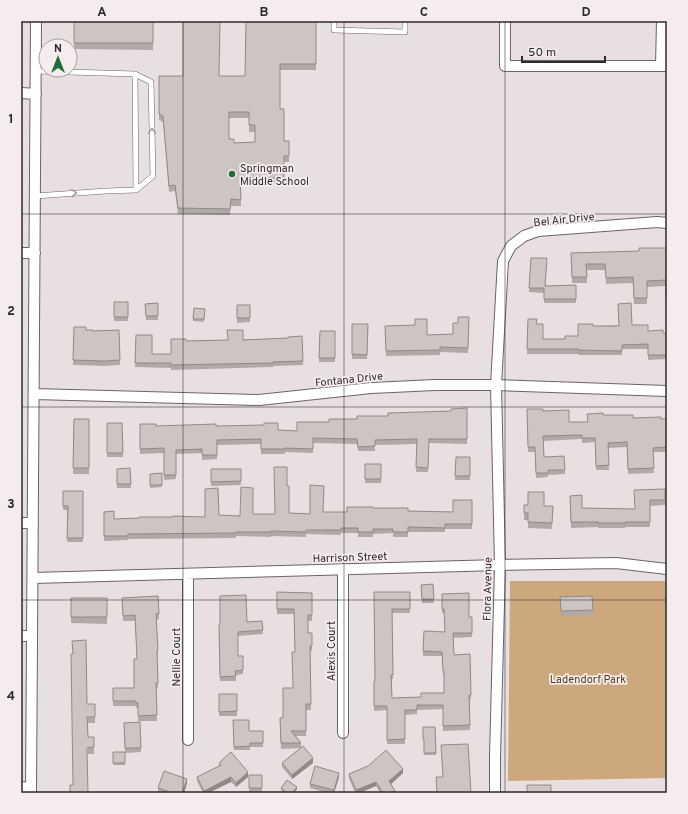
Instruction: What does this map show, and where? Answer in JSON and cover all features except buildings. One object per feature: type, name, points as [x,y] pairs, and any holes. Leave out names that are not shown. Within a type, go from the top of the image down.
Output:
[{"type":"street","points":[[28,789],[33,578],[36,21]]},
{"type":"street","points":[[505,21],[505,66],[664,66],[662,21]]},
{"type":"street","points":[[21,93],[36,94]]},
{"type":"street","name":"Bel Air Drive","points":[[496,385],[504,262],[511,246],[524,236],[538,231],[657,222],[667,223]]},
{"type":"street","points":[[21,253],[35,254]]},
{"type":"street","name":"Fontana Drive","points":[[34,394],[259,400],[371,388],[435,385],[496,385],[667,391]]},
{"type":"street","name":"Flora Avenue","points":[[495,793],[500,565],[496,385]]},
{"type":"street","points":[[21,523],[33,523]]},
{"type":"street","name":"Harrison Street","points":[[33,578],[616,563],[667,569]]},
{"type":"street","name":"Alexis Court","points":[[343,569],[343,734]]},
{"type":"street","name":"Nellie Court","points":[[188,574],[188,740]]},
{"type":"street","points":[[21,636],[32,636]]},
{"type":"lane","points":[[334,21],[334,30],[405,32],[405,21]]},
{"type":"lane","points":[[35,196],[136,190],[153,176],[151,82],[135,74],[36,71]]},
{"type":"lane","points":[[135,74],[136,190]]},
{"type":"green space","name":"Ladendorf Park","points":[[510,581],[667,581],[667,778],[508,781]]},
{"type":"place","name":"Springman Middle School","points":[[232,174]]}]
